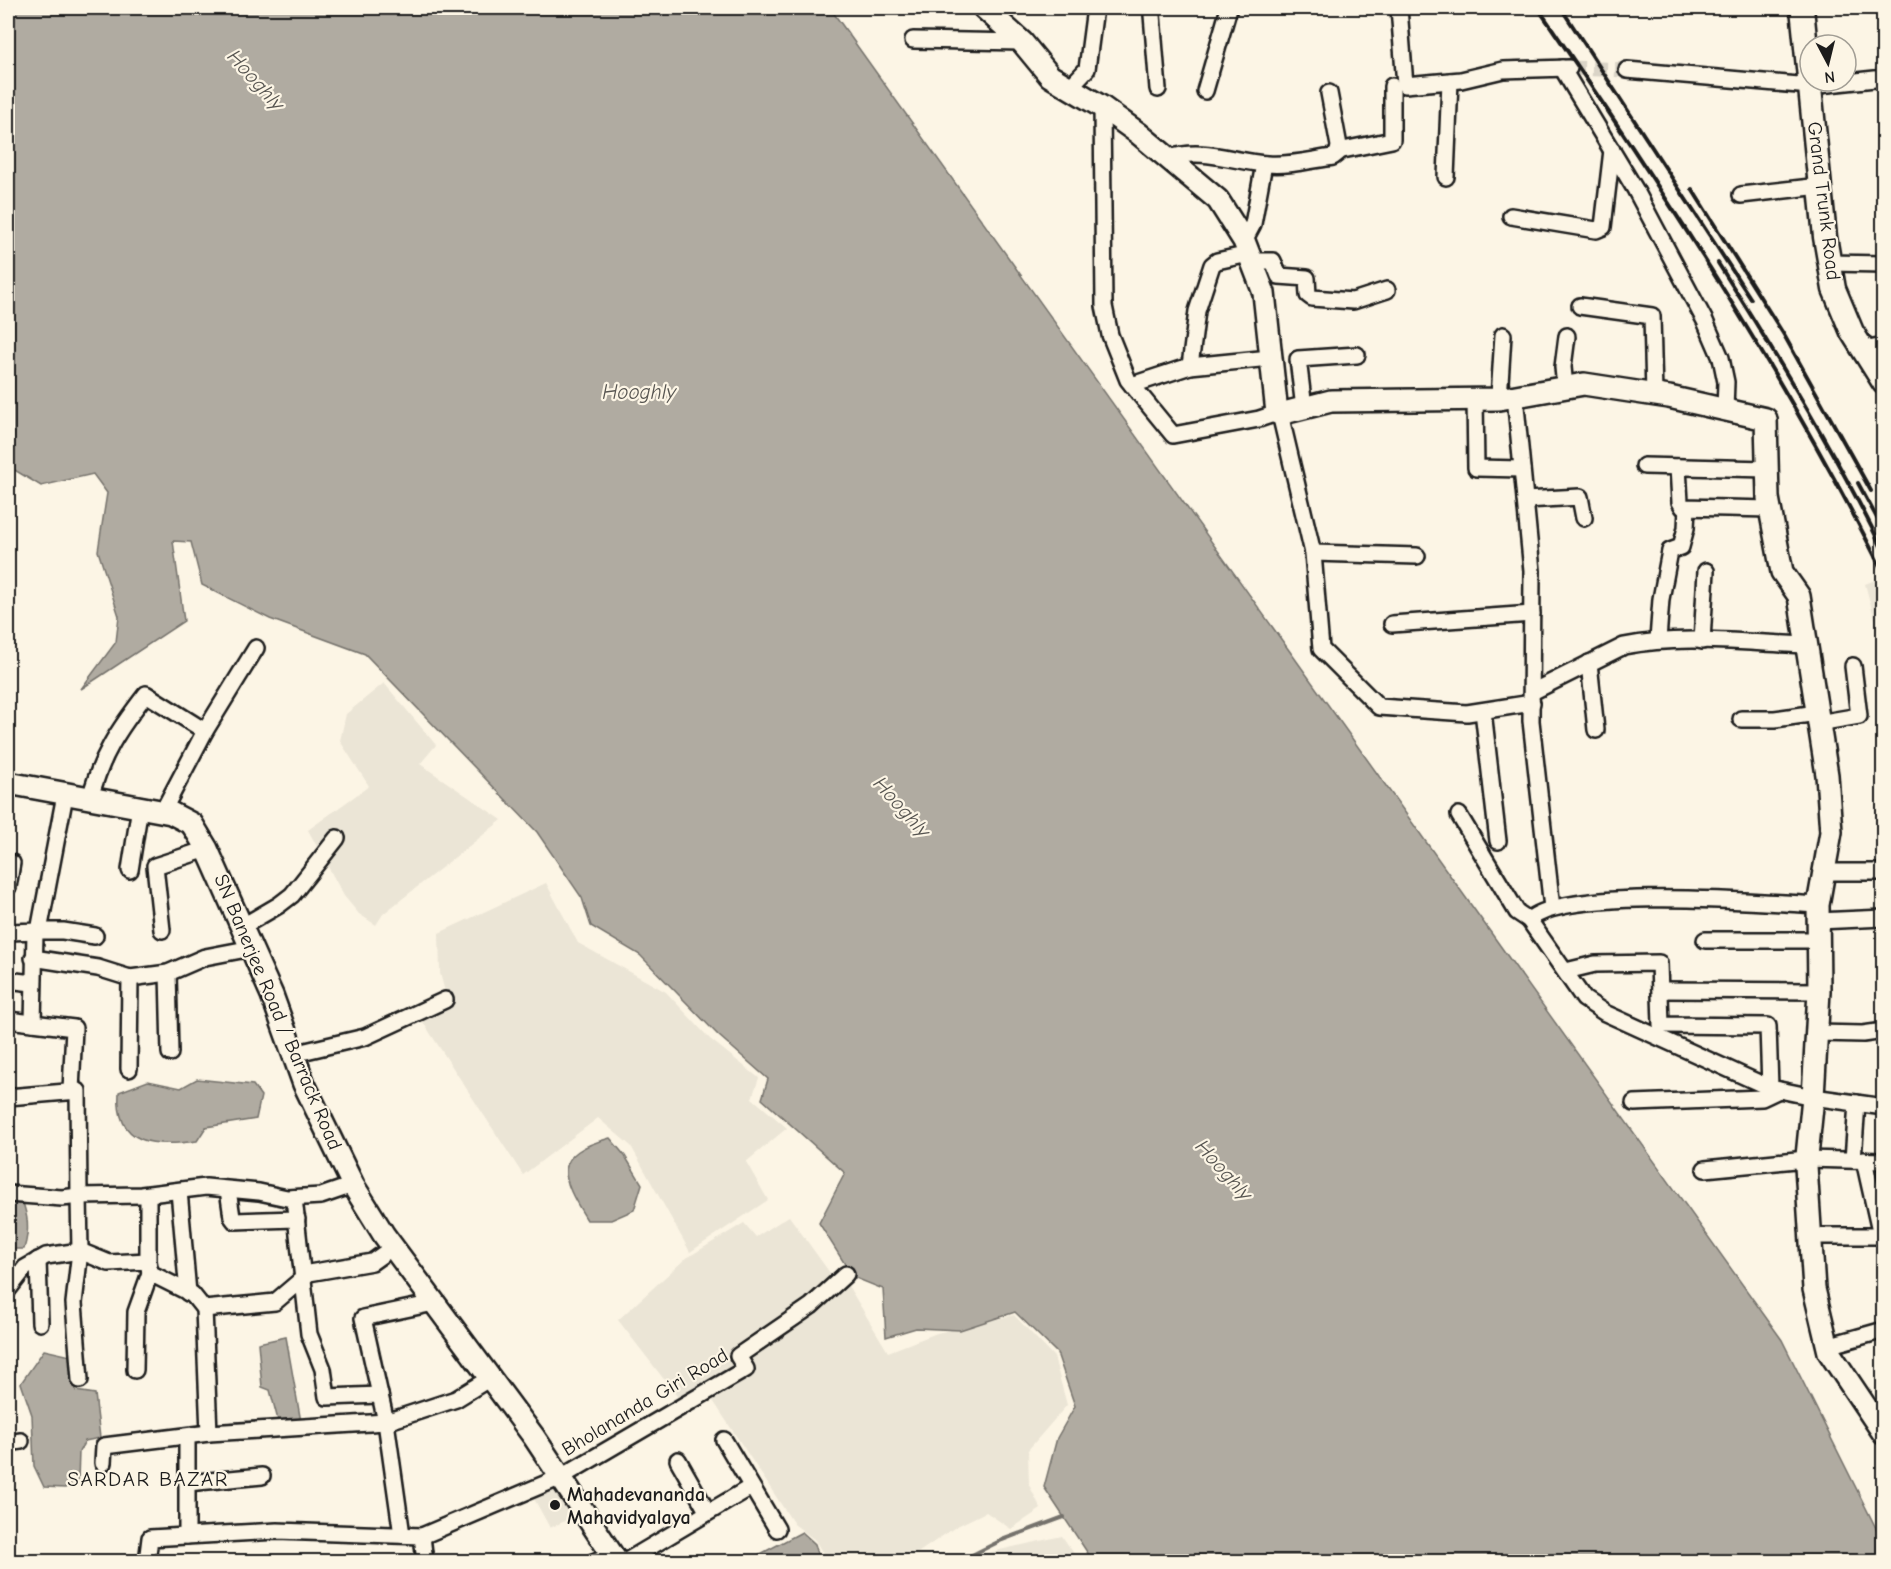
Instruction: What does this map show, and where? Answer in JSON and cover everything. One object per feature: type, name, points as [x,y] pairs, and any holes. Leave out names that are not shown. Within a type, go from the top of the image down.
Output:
[{"type":"main road","name":"Grand Trunk Road","points":[[1802,8],[1805,33]]},
{"type":"main road","name":"Grand Trunk Road","points":[[1811,93],[1829,263],[1842,310],[1874,348],[1884,383]]},
{"type":"street","points":[[984,8],[1022,42],[1044,70],[1102,106],[1170,158],[1218,200],[1248,252],[1264,292],[1278,414],[1313,553],[1320,650],[1379,707],[1467,713],[1483,711],[1532,697],[1589,663],[1624,646],[1658,640],[1806,645]]},
{"type":"street","points":[[1070,87],[1087,69],[1095,8]]},
{"type":"street","points":[[1205,91],[1229,8]]},
{"type":"street","points":[[1399,8],[1405,84],[1450,81],[1503,70],[1566,68],[1714,339],[1726,382],[1725,410]]},
{"type":"street","points":[[1152,15],[1158,89]]},
{"type":"street","points":[[913,40],[1022,42]]},
{"type":"street","points":[[1627,70],[1798,85]]},
{"type":"street","points":[[1858,81],[1884,78]]},
{"type":"street","points":[[1446,177],[1450,81]]},
{"type":"street","points":[[1170,158],[1191,152],[1264,164],[1291,164],[1333,157],[1338,150],[1392,140],[1392,86]]},
{"type":"street","points":[[1329,93],[1338,150]]},
{"type":"street","points":[[1102,106],[1104,306],[1110,335],[1132,385],[1173,435],[1259,419],[1331,401],[1507,398],[1584,384],[1654,395],[1766,419],[1770,509],[1782,572],[1799,597],[1827,775],[1830,832],[1818,922],[1817,1033],[1806,1160],[1814,1288],[1827,1346],[1884,1434]]},
{"type":"street","points":[[1511,216],[1596,230],[1603,227],[1612,150]]},
{"type":"street","points":[[1248,252],[1264,164]]},
{"type":"street","points":[[1741,195],[1820,186]]},
{"type":"street","points":[[1190,366],[1197,310],[1212,266],[1217,261],[1248,252],[1273,261],[1279,276],[1307,278],[1308,295],[1312,298],[1353,301],[1387,290]]},
{"type":"street","points":[[1829,263],[1884,264]]},
{"type":"street","points":[[1580,306],[1652,316],[1654,395]]},
{"type":"street","points":[[1503,335],[1507,398],[1522,469],[1532,571],[1532,697],[1552,908]]},
{"type":"street","points":[[1565,388],[1563,367],[1567,336]]},
{"type":"street","points":[[1304,408],[1298,359],[1357,355]]},
{"type":"street","points":[[1132,385],[1190,366],[1270,358]]},
{"type":"street","points":[[1474,399],[1476,468],[1522,469]]},
{"type":"street","points":[[1644,466],[1767,469]]},
{"type":"street","points":[[1678,467],[1681,506],[1770,509]]},
{"type":"street","points":[[1525,500],[1580,497],[1584,518]]},
{"type":"street","points":[[1658,640],[1661,599],[1670,550],[1681,547],[1686,528],[1687,508]]},
{"type":"street","points":[[1313,553],[1417,556]]},
{"type":"street","points":[[1702,641],[1706,571]]},
{"type":"street","points":[[1392,624],[1532,614]]},
{"type":"street","points":[[163,811],[206,730],[256,648]]},
{"type":"street","points":[[1589,663],[1596,730]]},
{"type":"street","points":[[1741,719],[1859,716],[1852,666]]},
{"type":"street","points":[[90,799],[97,772],[114,736],[146,694],[206,730]]},
{"type":"street","points":[[1483,711],[1498,841]]},
{"type":"street","name":"SN Banerjee Road / Barrack Road","points":[[8,783],[163,811],[192,824],[207,849],[243,926],[304,1084],[353,1185],[393,1247],[561,1477],[612,1560]]},
{"type":"street","points":[[33,1023],[33,958],[65,795]]},
{"type":"street","points":[[130,870],[140,807]]},
{"type":"street","points":[[1459,815],[1517,912],[1530,920],[1584,999],[1605,1013],[1774,1089],[1884,1107]]},
{"type":"street","points":[[243,926],[292,895],[337,838]]},
{"type":"street","points":[[162,930],[155,866],[207,849]]},
{"type":"street","points":[[8,862],[12,863],[8,887]]},
{"type":"street","points":[[1824,872],[1884,872]]},
{"type":"street","points":[[1530,920],[1552,908],[1619,900],[1701,899],[1818,922]]},
{"type":"street","points":[[1705,940],[1818,922],[1884,918]]},
{"type":"street","points":[[8,932],[95,936]]},
{"type":"street","points":[[33,958],[98,968],[130,978],[168,973],[205,957],[252,948]]},
{"type":"street","points":[[1566,971],[1594,964],[1657,963],[1660,967],[1661,1023],[1664,1026],[1768,1026],[1774,1089]]},
{"type":"street","points":[[168,973],[170,1053]]},
{"type":"street","points":[[129,1069],[130,978]]},
{"type":"street","points":[[8,980],[32,983]]},
{"type":"street","points":[[1660,990],[1819,991]]},
{"type":"street","points":[[293,1054],[365,1037],[445,1000]]},
{"type":"street","points":[[8,1020],[74,1028],[71,1091]]},
{"type":"street","points":[[1817,1033],[1863,1034],[1884,1031]]},
{"type":"street","points":[[1634,1103],[1762,1098],[1774,1089]]},
{"type":"street","points":[[8,1097],[78,1091],[80,1251],[74,1303],[80,1380]]},
{"type":"street","points":[[1810,1236],[1882,1236],[1858,1160],[1857,1103]]},
{"type":"street","points":[[1705,1169],[1806,1160],[1884,1161]]},
{"type":"street","points":[[8,1194],[62,1198],[148,1195],[206,1187],[294,1198],[321,1196],[353,1185]]},
{"type":"street","points":[[228,1190],[232,1217],[236,1221],[297,1219]]},
{"type":"street","points":[[179,1191],[188,1293]]},
{"type":"street","points":[[135,1370],[136,1312],[149,1267],[148,1195]]},
{"type":"street","points":[[294,1198],[310,1341],[323,1369],[327,1396],[380,1395]]},
{"type":"street","points":[[204,1309],[275,1302],[309,1273],[372,1262],[393,1247]]},
{"type":"street","points":[[8,1290],[25,1268],[38,1260],[46,1256],[80,1251],[109,1263],[149,1267],[188,1293],[204,1309],[210,1433]]},
{"type":"street","points":[[38,1260],[40,1323]]},
{"type":"street","name":"Bholananda Giri Road","points":[[561,1477],[746,1369],[738,1356],[811,1306],[846,1274]]},
{"type":"street","points":[[402,1535],[386,1422],[363,1318],[434,1303]]},
{"type":"street","points":[[1827,1346],[1884,1330]]},
{"type":"street","points":[[103,1463],[104,1446],[210,1433],[386,1422],[456,1399],[490,1378]]},
{"type":"street","points":[[187,1437],[187,1536]]},
{"type":"street","points":[[724,1440],[777,1529]]},
{"type":"street","points":[[678,1460],[707,1511]]},
{"type":"street","points":[[187,1483],[262,1476]]},
{"type":"street","points":[[147,1562],[150,1538],[277,1531],[422,1536],[561,1477]]},
{"type":"street","points":[[612,1560],[751,1486]]},
{"type":"street","points":[[422,1536],[425,1562]]},
{"type":"shaded area","points":[[1883,577],[1883,649],[1865,584]]},
{"type":"shaded area","points":[[384,683],[436,745],[420,764],[502,820],[383,914],[376,925],[359,914],[344,896],[308,830],[369,786],[340,741],[346,714]]},
{"type":"shaded area","points":[[546,883],[578,943],[666,992],[710,1039],[759,1078],[752,1098],[787,1128],[746,1162],[768,1200],[690,1252],[631,1146],[598,1118],[523,1175],[419,1016],[451,1000],[445,992],[440,973],[439,933]]},
{"type":"shaded area","points":[[789,1216],[835,1280],[732,1353],[739,1368],[680,1400],[618,1320],[685,1259],[744,1223],[756,1237]]},
{"type":"shaded area","points":[[847,1284],[888,1352],[937,1333],[1014,1315],[1054,1357],[1067,1405],[1028,1450],[1029,1485],[1041,1509],[1011,1529],[986,1512],[957,1526],[906,1561],[828,1562],[815,1540],[794,1524],[710,1396],[752,1372],[743,1357]]},
{"type":"shaded area","name":"Mahadevananda Mahavidyalaya","points":[[558,1483],[580,1514],[550,1528],[532,1495]]},
{"type":"shaded area","points":[[1062,1536],[1079,1561],[971,1561],[978,1555]]},
{"type":"water","name":"Hooghly","points":[[8,8],[830,8],[1782,1340],[1883,1542],[1883,1561],[1093,1561],[1044,1487],[1057,1438],[1075,1406],[1057,1353],[1015,1312],[960,1330],[916,1328],[886,1337],[883,1289],[853,1277],[819,1223],[845,1173],[762,1099],[768,1079],[718,1035],[640,955],[591,926],[582,898],[537,832],[365,654],[270,619],[202,585],[191,542],[173,541],[184,621],[81,689],[116,642],[119,616],[98,551],[107,493],[93,474],[41,486],[8,466]]},
{"type":"water","points":[[197,1079],[253,1085],[261,1096],[256,1119],[206,1127],[197,1141],[181,1143],[153,1142],[131,1133],[119,1110],[119,1092],[148,1081],[181,1088]]},
{"type":"water","points":[[610,1138],[625,1156],[642,1184],[634,1210],[611,1220],[587,1220],[571,1191],[566,1169],[570,1160],[578,1152],[591,1144]]},
{"type":"water","points":[[8,1196],[21,1197],[28,1229],[24,1249],[8,1249]]},
{"type":"water","points":[[286,1337],[301,1422],[279,1424],[270,1390],[262,1387],[258,1343]]},
{"type":"water","points":[[44,1350],[71,1356],[76,1391],[95,1394],[100,1438],[85,1441],[79,1452],[78,1480],[65,1488],[44,1487],[34,1466],[32,1415],[21,1383]]},
{"type":"water","points":[[802,1532],[815,1544],[820,1561],[753,1561],[751,1559]]},
{"type":"waterway","points":[[958,1562],[1002,1540],[1064,1517]]},
{"type":"tunnel","points":[[1569,68],[1627,70]]},
{"type":"railway","points":[[1538,8],[1631,145],[1721,285],[1806,428],[1884,574]]},
{"type":"railway","points":[[1561,8],[1751,299]]},
{"type":"railway","points":[[1692,189],[1784,335],[1871,491]]},
{"type":"railway","points":[[1718,263],[1805,405],[1884,552]]},
{"type":"railway","points":[[1858,483],[1884,531]]},
{"type":"place","name":"Mahadevananda Mahavidyalaya","points":[[555,1505]]},
{"type":"district","name":"SARDAR BAZAR","points":[[148,1479]]}]
